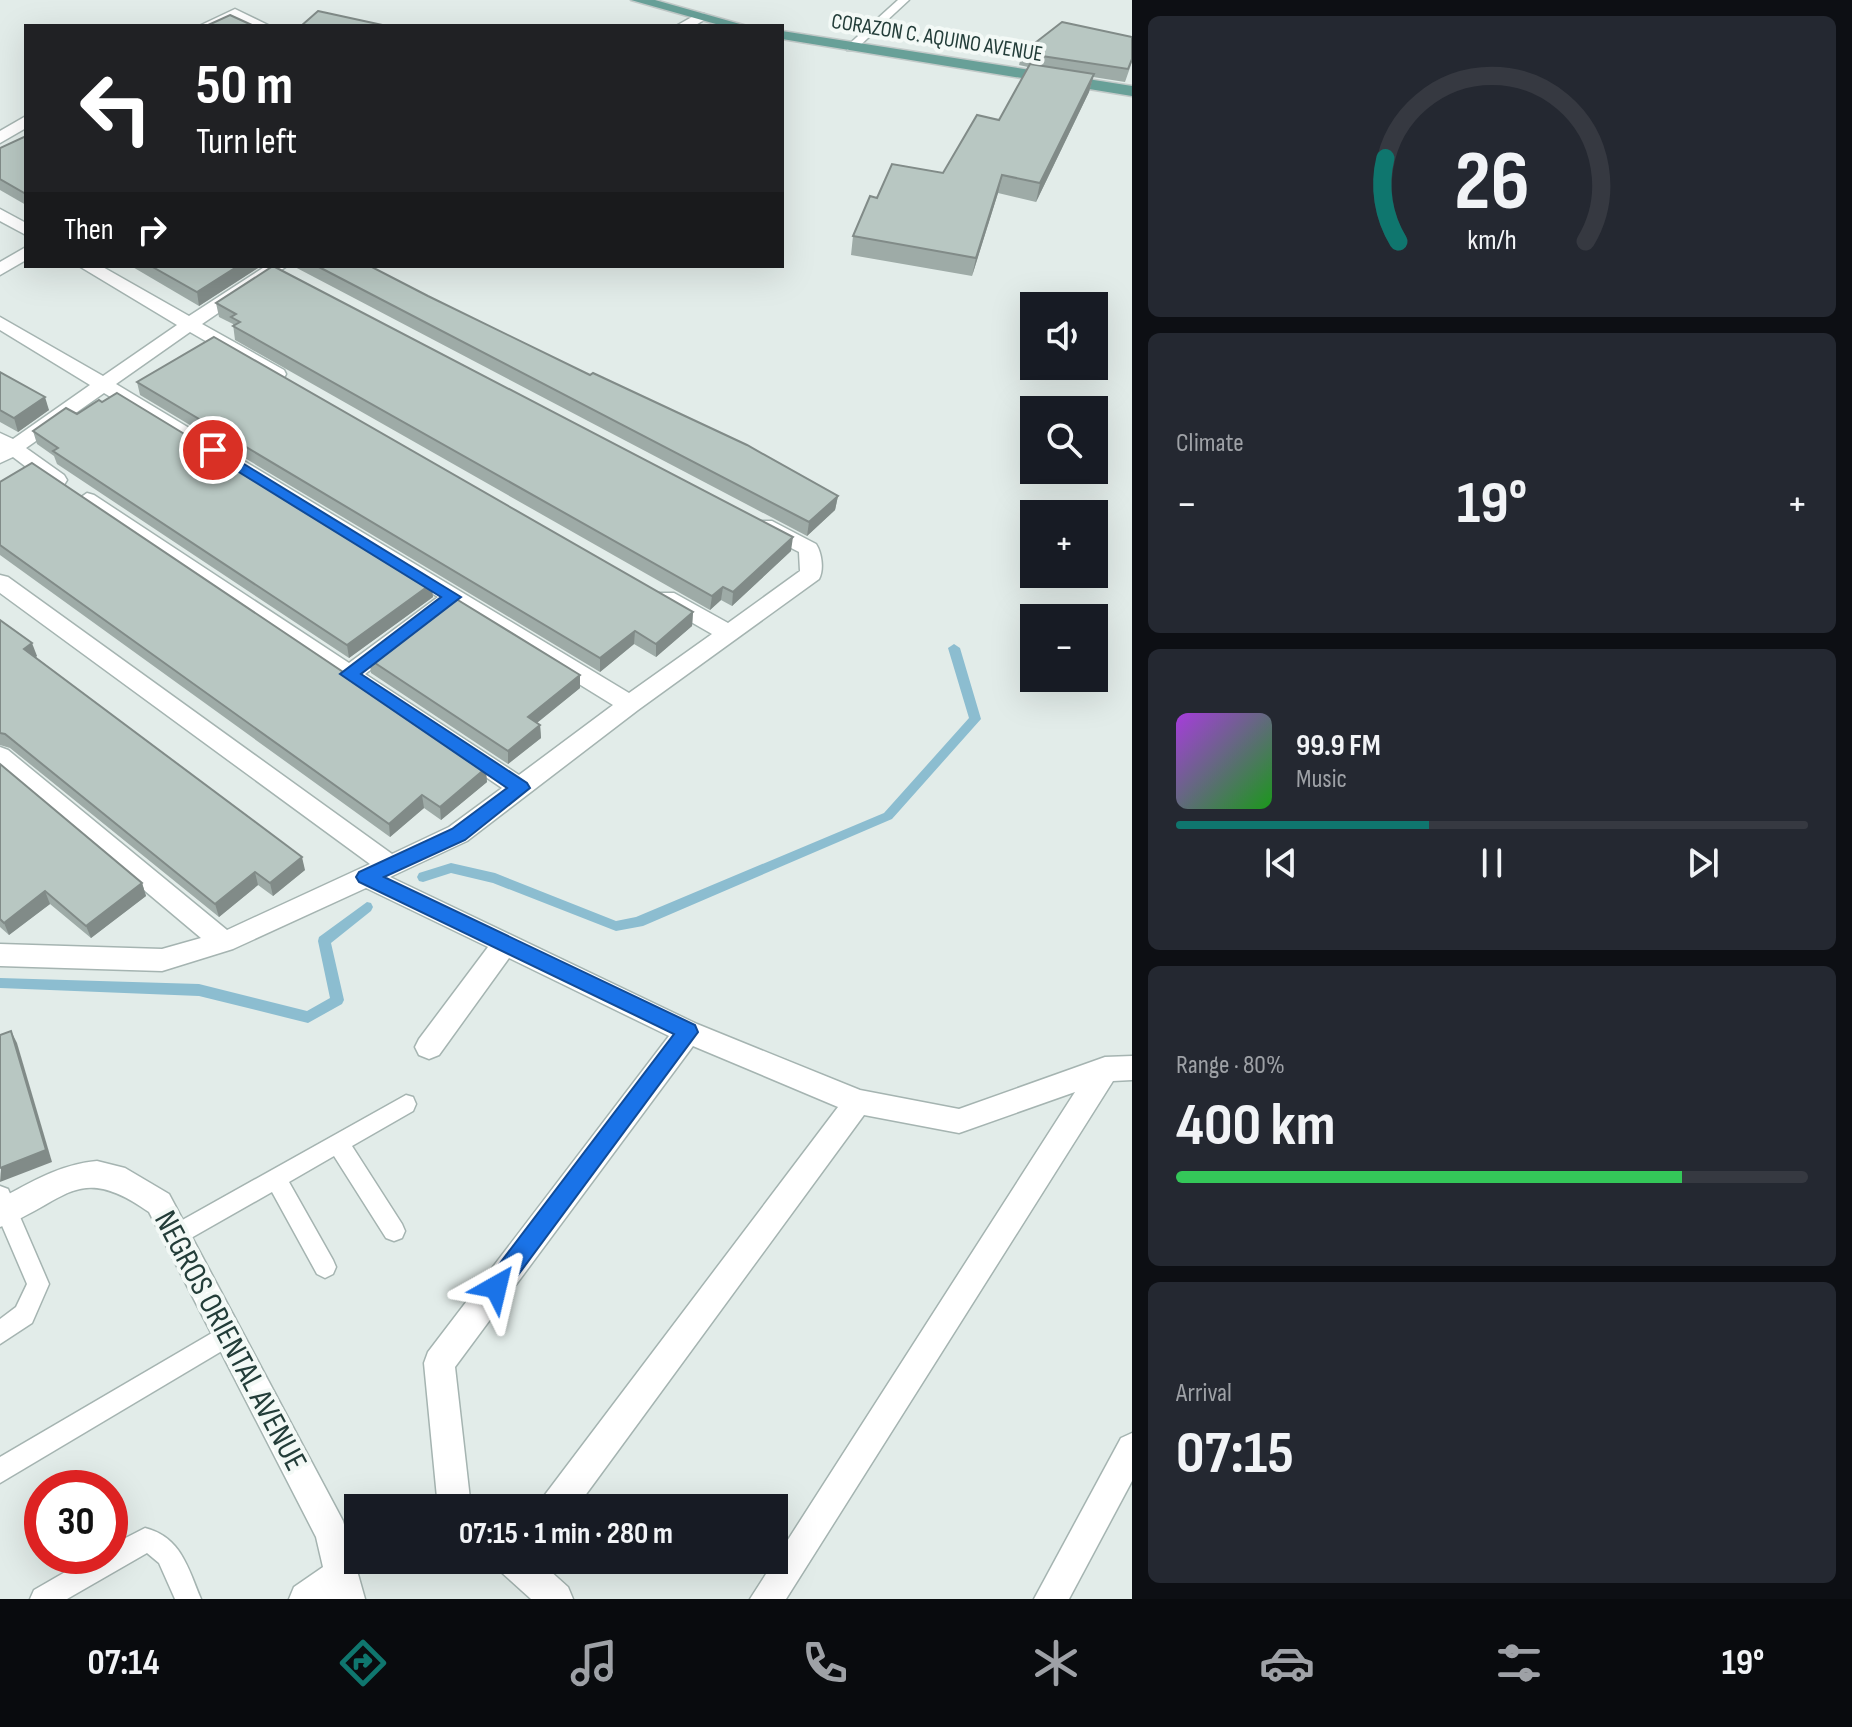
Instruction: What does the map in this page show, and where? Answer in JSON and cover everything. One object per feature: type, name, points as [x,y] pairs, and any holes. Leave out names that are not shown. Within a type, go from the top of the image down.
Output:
[{"type":"main road","points":[[638,0],[731,24]]},
{"type":"main road","name":"CORAZON C. AQUINO AVENUE","points":[[784,35],[1132,91]]},
{"type":"street","points":[[210,24],[235,13],[259,24]]},
{"type":"street","points":[[687,24],[699,17]]},
{"type":"street","points":[[0,214],[24,229]]},
{"type":"street","points":[[0,270],[24,253]]},
{"type":"street","points":[[92,268],[300,387]]},
{"type":"street","points":[[277,269],[190,324],[106,385],[4,449],[521,788]]},
{"type":"street","points":[[0,322],[630,704]]},
{"type":"street","points":[[0,955],[162,960],[224,942],[458,834],[630,704],[811,574],[809,549],[753,519]]},
{"type":"street","points":[[0,582],[392,867]]},
{"type":"street","points":[[645,586],[728,633]]},
{"type":"street","points":[[349,674],[453,597]]},
{"type":"street","points":[[0,756],[224,942]]},
{"type":"street","points":[[366,877],[688,1032],[858,1102],[959,1121],[1118,1069]]},
{"type":"street","points":[[429,1047],[505,944]]},
{"type":"street","points":[[452,1494],[439,1363],[688,1032]]},
{"type":"street","points":[[767,1599],[1118,1069]]},
{"type":"street","points":[[566,1494],[858,1102]]},
{"type":"street","name":"NEGROS ORIENTAL AVENUE","points":[[2,1207],[72,1176],[107,1172],[134,1183],[159,1203],[331,1533],[346,1586]]},
{"type":"street","points":[[1051,1599],[1132,1449]]},
{"type":"street","points":[[529,1574],[556,1599]]},
{"type":"street","points":[[306,1599],[346,1586]]},
{"type":"lane","points":[[851,48],[904,0]]},
{"type":"lane","points":[[176,1235],[406,1104]]},
{"type":"lane","points":[[338,1143],[394,1231]]},
{"type":"lane","points":[[276,1179],[325,1267]]},
{"type":"lane","points":[[0,1333],[24,1315],[38,1284],[2,1207]]},
{"type":"lane","points":[[0,1471],[229,1334]]},
{"type":"lane","points":[[43,1599],[145,1540],[156,1541],[165,1548],[188,1599]]},
{"type":"building","points":[[318,11],[378,24],[303,24]]},
{"type":"building","points":[[230,15],[250,24],[210,24]]},
{"type":"building","points":[[1062,22],[1132,37],[1132,59],[1128,69],[1022,53]]},
{"type":"building","points":[[1030,64],[1094,74],[1040,183],[1002,175],[976,258],[853,236],[870,196],[877,198],[892,164],[943,173],[977,115],[999,120]]},
{"type":"building","points":[[24,137],[24,193],[0,179],[0,148]]},
{"type":"building","points":[[155,268],[235,268],[197,292]]},
{"type":"building","points":[[270,268],[277,268],[793,537],[733,592],[723,587],[712,596],[233,326],[240,322],[231,317],[236,314],[216,303]]},
{"type":"building","points":[[321,268],[374,268],[590,375],[593,373],[747,445],[838,496],[809,522]]},
{"type":"building","points":[[214,337],[693,612],[656,644],[635,631],[600,658],[137,382]]},
{"type":"building","points":[[0,372],[45,397],[14,418],[0,410]]},
{"type":"building","points":[[117,393],[431,584],[347,645],[53,451],[58,448],[33,431],[66,408],[77,414]]},
{"type":"building","points":[[32,463],[486,768],[440,807],[422,795],[389,824],[0,545],[0,482]]},
{"type":"building","points":[[453,597],[580,675],[528,717],[540,725],[508,751],[369,659]]},
{"type":"building","points":[[0,620],[32,643],[24,649],[302,857],[270,883],[255,872],[215,904],[0,733]]},
{"type":"building","points":[[0,764],[142,883],[86,926],[45,891],[4,923],[0,919]]},
{"type":"building","points":[[11,1031],[46,1150],[0,1168],[0,1035]]},
{"type":"waterway","points":[[423,877],[451,868],[495,878],[616,926],[638,922],[888,816],[975,719],[954,648]]},
{"type":"waterway","points":[[0,983],[199,990],[308,1017],[337,1000],[324,941],[367,907]]},
{"type":"route","points":[[213,450],[453,597],[349,674],[521,788],[458,834],[366,877],[688,1032],[496,1287]]}]
